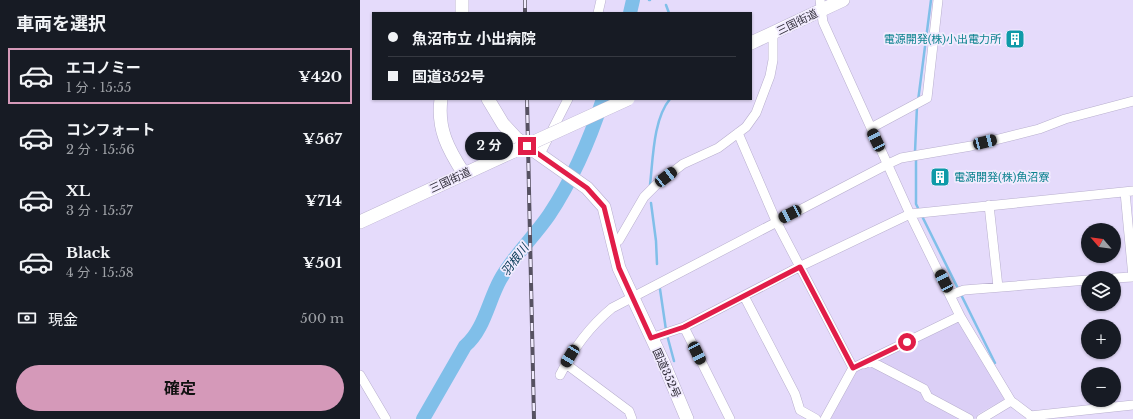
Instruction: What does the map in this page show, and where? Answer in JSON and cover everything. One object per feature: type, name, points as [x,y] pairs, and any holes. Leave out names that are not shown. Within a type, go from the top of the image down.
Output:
[{"type":"highway","points":[[462,0],[462,12]]},
{"type":"highway","name":"三国街道","points":[[752,43],[773,34],[820,5],[843,0]]},
{"type":"highway","points":[[441,100],[439,116],[441,130],[451,154],[464,174]]},
{"type":"highway","name":"国道352号","points":[[489,100],[509,132],[585,186],[598,198],[604,207],[612,245],[619,268],[687,419]]},
{"type":"highway","name":"三国街道","points":[[360,222],[626,100]]},
{"type":"street","points":[[598,12],[601,0]]},
{"type":"street","points":[[871,128],[927,98],[938,0]]},
{"type":"street","points":[[820,5],[823,22],[910,214],[960,316],[1011,401],[1031,418],[1133,405]]},
{"type":"street","points":[[612,245],[619,240],[644,197],[657,184],[683,164],[718,148],[746,127],[756,113],[770,76],[773,60],[773,34]]},
{"type":"street","points":[[542,156],[568,101]]},
{"type":"street","points":[[560,375],[593,324],[612,308],[776,221],[888,164],[901,158],[971,146],[1039,129],[1065,119],[1133,101]]},
{"type":"street","points":[[738,133],[776,221],[853,368]]},
{"type":"street","points":[[651,338],[684,327],[800,267],[910,214],[927,211],[1129,191],[1133,277],[1121,278]]},
{"type":"street","points":[[989,205],[998,287]]},
{"type":"street","points":[[951,295],[964,290],[1081,281]]},
{"type":"street","points":[[744,296],[795,394],[800,410],[816,419]]},
{"type":"street","points":[[825,419],[853,368],[960,316]]},
{"type":"street","points":[[684,327],[730,419]]},
{"type":"street","points":[[853,368],[870,362],[924,389],[928,397],[969,419]]},
{"type":"street","points":[[566,364],[628,411],[632,419]]},
{"type":"street","points":[[360,375],[386,419]]},
{"type":"street","points":[[982,418],[1011,401]]},
{"type":"shaded area","points":[[963,310],[1005,399],[978,414],[975,419],[829,419],[862,358]]},
{"type":"waterway","name":"羽根川","points":[[630,12],[633,0]]},
{"type":"waterway","points":[[918,101],[931,0]]},
{"type":"waterway","points":[[666,5],[669,12]]},
{"type":"waterway","name":"羽根川","points":[[423,419],[465,346],[477,332],[505,271],[549,215],[566,187],[587,144],[603,100]]},
{"type":"waterway","points":[[650,185],[657,128],[664,107],[669,100]]},
{"type":"waterway","points":[[915,152],[917,106]]},
{"type":"waterway","points":[[916,157],[916,204],[995,363]]},
{"type":"waterway","points":[[651,203],[656,241],[657,264]]},
{"type":"waterway","points":[[660,289],[666,330]]},
{"type":"waterway","points":[[667,335],[674,361]]},
{"type":"railway","points":[[525,0],[525,12]]},
{"type":"railway","points":[[527,100],[534,419]]},
{"type":"place","name":"電源開発(株)小出電力所","points":[[1015,39]]},
{"type":"place","name":"電源開発(株)魚沼寮","points":[[940,177]]},
{"type":"route","points":[[527,146],[587,188],[598,198],[604,207],[607,215],[612,245],[619,268],[651,338],[684,327],[800,267],[853,368],[907,342]]}]
